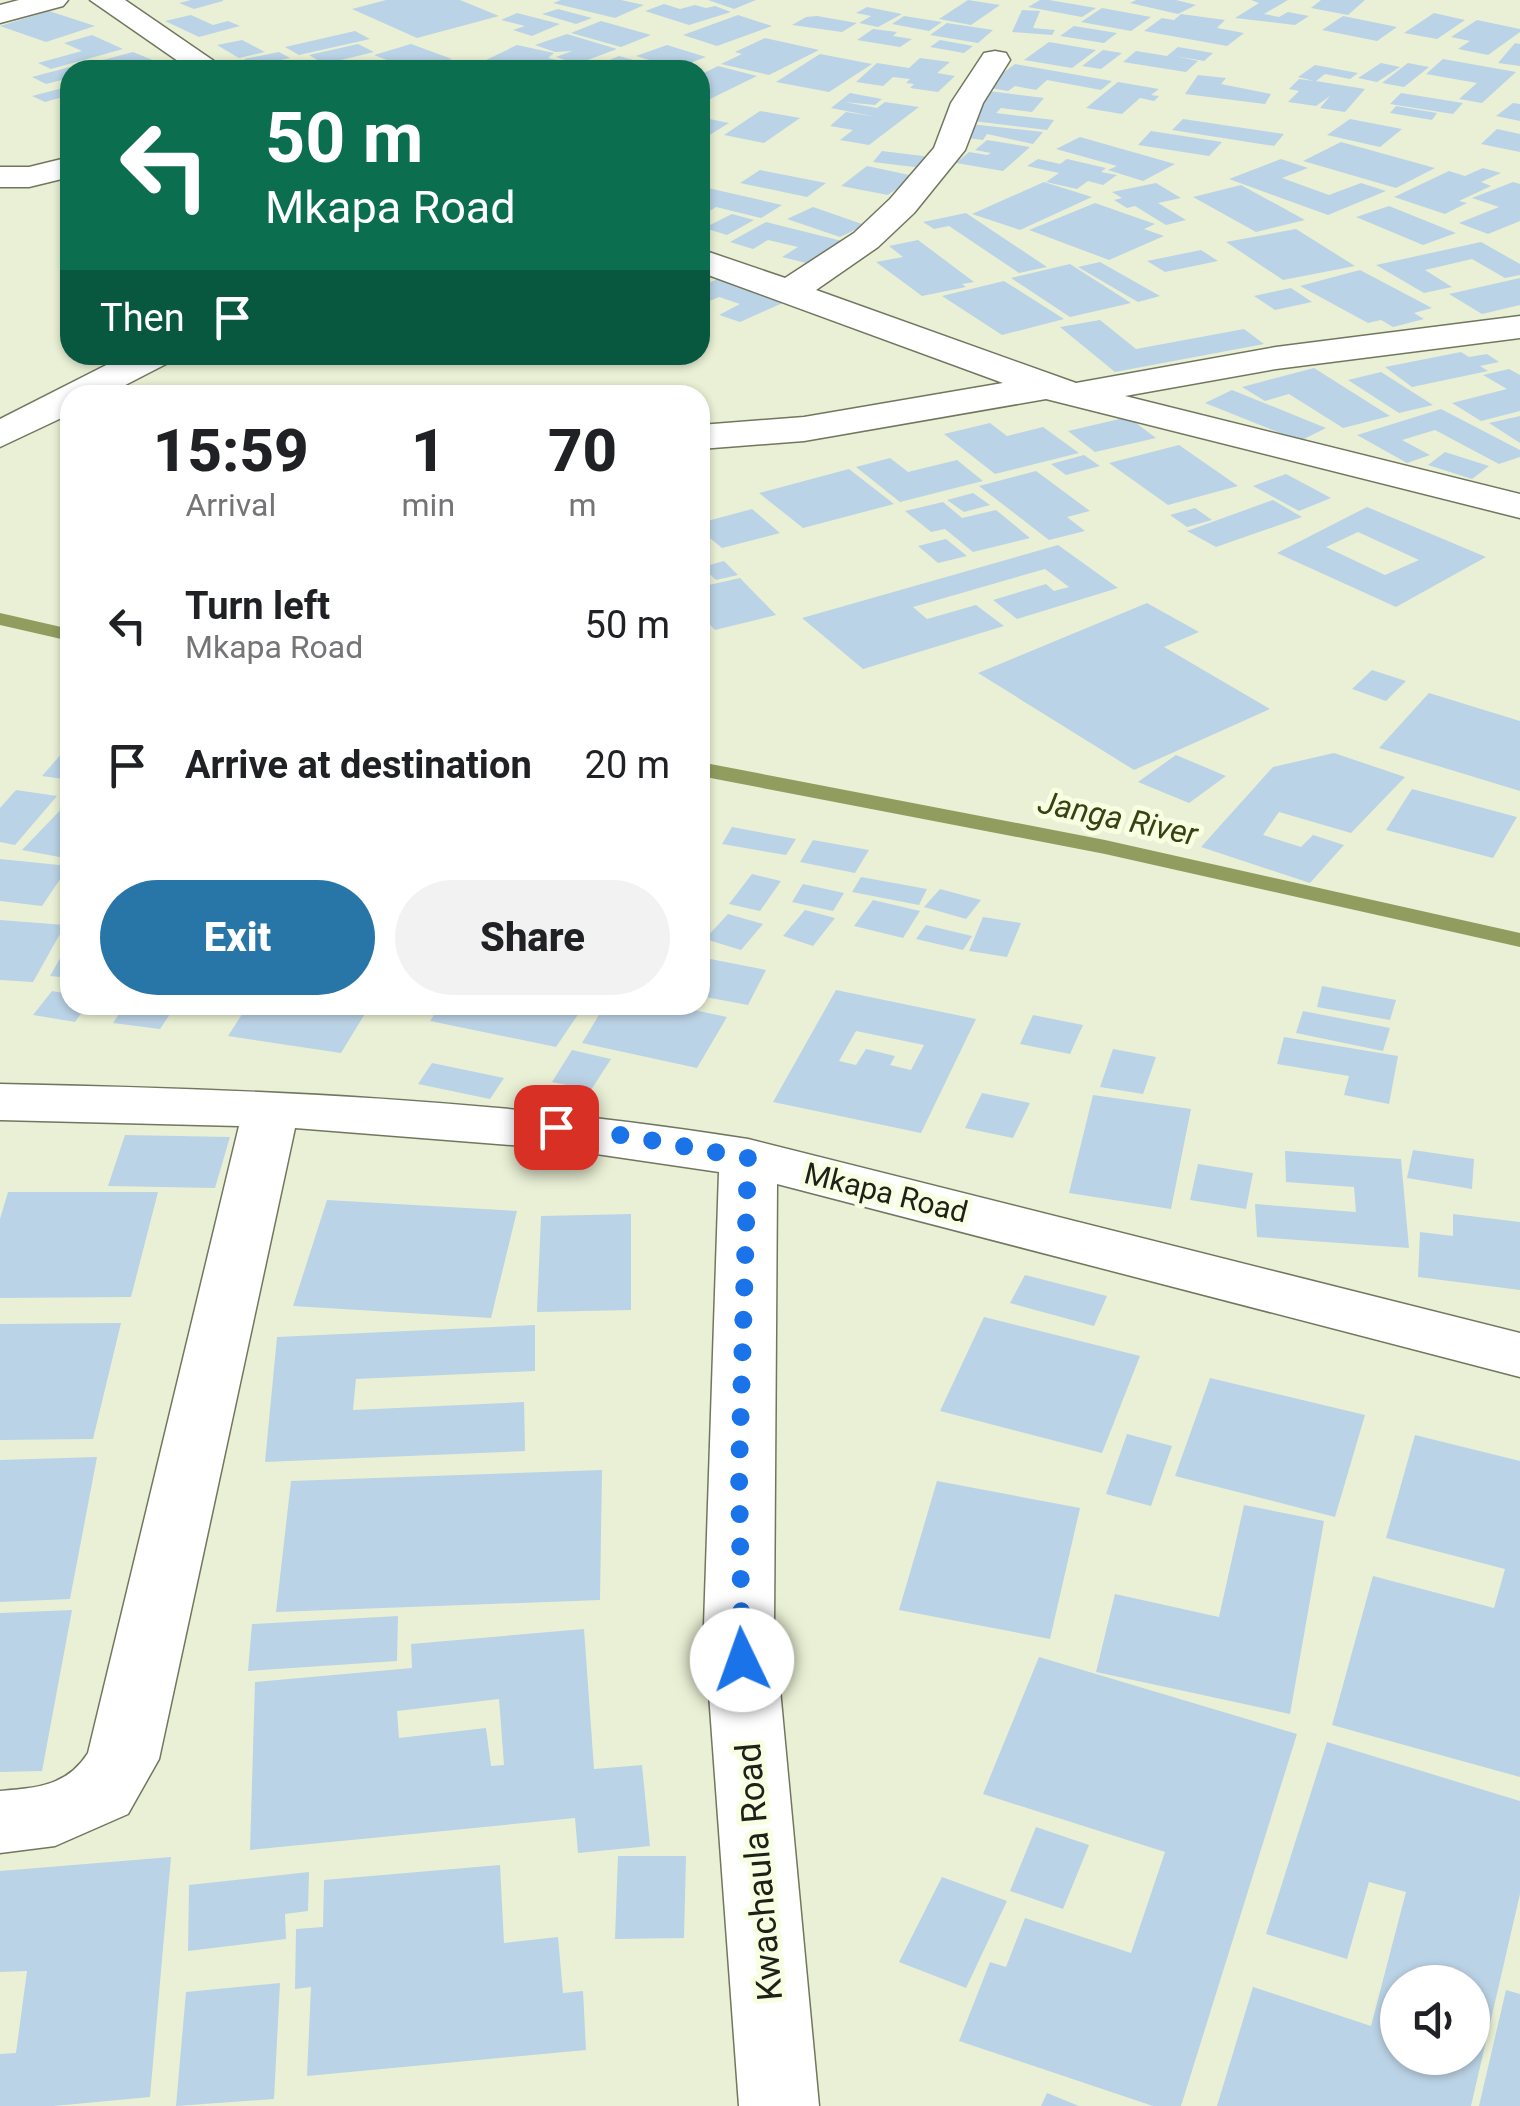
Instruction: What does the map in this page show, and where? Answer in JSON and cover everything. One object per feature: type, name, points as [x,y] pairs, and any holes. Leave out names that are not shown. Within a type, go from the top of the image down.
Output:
[{"type":"street","points":[[0,14],[53,0]]},
{"type":"street","points":[[105,0],[197,60]]},
{"type":"street","points":[[790,291],[866,240],[902,206],[949,150],[967,103],[994,60]]},
{"type":"street","points":[[0,176],[29,177],[60,170]]},
{"type":"street","points":[[710,263],[1060,391],[1520,506]]},
{"type":"street","points":[[710,436],[857,421],[1276,358],[1520,327]]},
{"type":"street","points":[[99,385],[137,365]]},
{"type":"street","points":[[2,432],[60,405]]},
{"type":"street","name":"Mkapa Road","points":[[0,1102],[271,1108],[520,1123],[628,1136],[748,1158],[1520,1355]]},
{"type":"street","points":[[0,1822],[55,1816],[102,1793],[123,1759],[271,1108]]},
{"type":"street","name":"Kwachaula Road","points":[[748,1158],[739,1472],[740,1625],[779,2106]]},
{"type":"building","points":[[386,0],[460,0],[499,16],[417,38],[352,9]]},
{"type":"building","points":[[621,0],[644,5],[615,18],[553,3]]},
{"type":"building","points":[[708,0],[756,0],[734,9]]},
{"type":"building","points":[[968,0],[1000,5],[971,25],[939,19]]},
{"type":"building","points":[[1040,0],[1096,8],[1082,17],[1028,7]]},
{"type":"building","points":[[1176,0],[1196,5],[1178,14],[1130,3]]},
{"type":"building","points":[[1251,0],[1288,0],[1264,14],[1279,17],[1288,12],[1309,16],[1295,25],[1235,18],[1259,3]]},
{"type":"building","points":[[1321,0],[1365,0],[1348,15],[1311,8]]},
{"type":"building","points":[[223,1],[194,9],[179,3]]},
{"type":"building","points":[[664,4],[680,9],[715,6],[731,12],[689,25],[645,11]]},
{"type":"building","points":[[867,7],[902,14],[878,27],[859,23],[871,16],[856,13]]},
{"type":"building","points":[[1102,8],[1151,17],[1131,31],[1081,22]]},
{"type":"building","points":[[558,9],[592,18],[576,24],[542,14]]},
{"type":"building","points":[[1022,10],[1040,11],[1033,28],[1055,30],[1052,35],[1012,32]]},
{"type":"building","points":[[49,11],[95,26],[46,42],[0,26]]},
{"type":"building","points":[[517,13],[560,24],[532,36],[513,30],[525,26],[501,20]]},
{"type":"building","points":[[1434,13],[1465,20],[1437,39],[1404,33]]},
{"type":"building","points":[[1181,14],[1225,20],[1217,28],[1244,33],[1227,46],[1144,31],[1162,18],[1174,20]]},
{"type":"building","points":[[191,15],[213,25],[228,21],[240,26],[199,37],[165,21]]},
{"type":"building","points":[[738,15],[772,26],[717,46],[683,35]]},
{"type":"building","points":[[817,16],[857,23],[842,32],[792,25]]},
{"type":"building","points":[[904,16],[942,22],[929,31],[892,24]]},
{"type":"building","points":[[1343,16],[1397,27],[1377,41],[1322,30]]},
{"type":"building","points":[[1477,20],[1520,32],[1488,55],[1458,49],[1470,41],[1451,37]]},
{"type":"building","points":[[601,21],[651,35],[621,47],[571,33]]},
{"type":"building","points":[[947,23],[993,30],[978,43],[930,35]]},
{"type":"building","points":[[1074,26],[1117,33],[1104,43],[1060,36]]},
{"type":"building","points":[[873,29],[897,32],[893,36],[912,39],[900,47],[857,40]]},
{"type":"building","points":[[355,31],[370,39],[299,55],[285,47]]},
{"type":"building","points":[[567,34],[617,49],[588,60],[565,60],[556,57],[572,51],[555,52],[535,45]]},
{"type":"building","points":[[92,35],[123,49],[83,60],[60,60],[60,66],[51,69],[38,63],[82,51],[64,43]]},
{"type":"building","points":[[765,38],[819,50],[769,75],[721,64],[742,54],[735,52]]},
{"type":"building","points":[[242,40],[265,52],[239,58],[217,45]]},
{"type":"building","points":[[940,40],[973,46],[964,53],[930,47]]},
{"type":"building","points":[[1049,42],[1096,50],[1072,68],[1024,60]]},
{"type":"building","points":[[1515,43],[1520,44],[1520,66],[1498,63]]},
{"type":"building","points":[[358,44],[374,52],[341,60],[317,60],[309,55]]},
{"type":"building","points":[[411,44],[452,59],[387,60],[374,55]]},
{"type":"building","points":[[517,45],[554,53],[548,58],[557,60],[486,60]]},
{"type":"building","points":[[667,45],[706,57],[650,60],[636,56]]},
{"type":"building","points":[[1178,47],[1213,53],[1204,61],[1175,56],[1198,61],[1186,72],[1123,62],[1136,51],[1167,56]]},
{"type":"building","points":[[1103,50],[1122,53],[1101,69],[1082,66]]},
{"type":"building","points":[[133,52],[152,60],[103,60]]},
{"type":"building","points":[[279,52],[290,58],[281,60],[244,59]]},
{"type":"building","points":[[820,54],[872,64],[829,92],[776,82]]},
{"type":"building","points":[[920,58],[950,62],[937,73],[955,76],[938,92],[910,88],[914,84],[906,83],[910,79],[893,77],[883,86],[856,82],[877,63],[909,68]]},
{"type":"building","points":[[1443,59],[1516,72],[1482,103],[1459,99],[1477,83],[1426,74]]},
{"type":"building","points":[[1381,63],[1400,67],[1377,82],[1358,78]]},
{"type":"building","points":[[1408,63],[1429,67],[1404,87],[1382,83]]},
{"type":"building","points":[[1015,64],[1112,81],[1101,90],[1047,80],[1036,90],[984,87]]},
{"type":"building","points":[[1315,65],[1358,73],[1350,79],[1325,74],[1316,81],[1365,89],[1345,112],[1320,108],[1330,96],[1316,106],[1288,102],[1299,91],[1289,89],[1299,79],[1314,81],[1298,77]]},
{"type":"building","points":[[718,66],[757,76],[710,99],[710,70]]},
{"type":"building","points":[[60,70],[60,80],[46,84],[32,77]]},
{"type":"building","points":[[1198,75],[1226,78],[1221,84],[1271,94],[1265,104],[1185,94]]},
{"type":"building","points":[[1118,82],[1159,89],[1151,95],[1159,96],[1154,101],[1140,98],[1122,114],[1086,108]]},
{"type":"building","points":[[60,90],[60,98],[45,102],[32,96]]},
{"type":"building","points":[[980,90],[1044,98],[1032,112],[1001,108],[996,113],[1054,120],[1047,130],[965,120]]},
{"type":"building","points":[[850,93],[882,99],[875,105],[844,102],[877,108],[885,102],[919,107],[869,145],[840,140],[853,130],[830,126],[846,112],[877,117],[831,108]]},
{"type":"building","points":[[1401,93],[1463,103],[1453,114],[1390,104]]},
{"type":"building","points":[[1513,103],[1520,104],[1520,121],[1496,116]]},
{"type":"building","points":[[1396,106],[1437,113],[1432,120],[1390,113]]},
{"type":"building","points":[[760,111],[800,118],[764,143],[724,135]]},
{"type":"building","points":[[710,119],[729,123],[710,135]]},
{"type":"building","points":[[1183,119],[1284,134],[1274,146],[1172,130]]},
{"type":"building","points":[[1350,119],[1402,129],[1380,147],[1327,135]]},
{"type":"building","points":[[970,124],[1043,132],[1033,144],[987,134],[983,140],[959,137]]},
{"type":"building","points":[[1497,129],[1520,134],[1520,152],[1481,144]]},
{"type":"building","points":[[1151,131],[1222,142],[1209,156],[1138,145]]},
{"type":"building","points":[[1080,137],[1175,164],[1143,181],[1108,170],[1117,166],[1056,149]]},
{"type":"building","points":[[987,140],[1030,147],[1003,171],[956,163],[969,152],[991,153],[975,150]]},
{"type":"building","points":[[1341,142],[1435,168],[1396,188],[1303,161]]},
{"type":"building","points":[[882,151],[931,157],[922,168],[873,162]]},
{"type":"building","points":[[1038,159],[1060,164],[1067,159],[1106,168],[1101,172],[1117,175],[1103,185],[1088,181],[1077,189],[1046,182],[1059,173],[1027,166]]},
{"type":"building","points":[[1281,159],[1308,168],[1282,178],[1329,195],[1361,183],[1386,191],[1328,215],[1229,179]]},
{"type":"building","points":[[867,166],[914,176],[888,195],[841,186]]},
{"type":"building","points":[[1483,168],[1501,173],[1481,182],[1491,186],[1459,201],[1467,203],[1445,214],[1394,197],[1449,171],[1465,176]]},
{"type":"building","points":[[760,170],[826,183],[807,197],[740,183]]},
{"type":"building","points":[[1044,182],[1092,197],[1020,230],[972,214]]},
{"type":"building","points":[[1513,182],[1520,184],[1520,221],[1488,234],[1459,223],[1499,207],[1472,198]]},
{"type":"building","points":[[1156,183],[1181,198],[1158,203],[1186,220],[1166,225],[1135,206],[1127,208],[1114,200],[1122,198],[1112,192]]},
{"type":"building","points":[[1241,185],[1305,220],[1256,232],[1193,197]]},
{"type":"building","points":[[710,188],[782,205],[761,218],[716,207],[710,211]]},
{"type":"building","points":[[1095,203],[1155,224],[1144,229],[1164,236],[1109,260],[1029,230]]},
{"type":"building","points":[[1389,206],[1456,233],[1423,245],[1356,217]]},
{"type":"building","points":[[813,207],[865,225],[840,237],[787,219]]},
{"type":"building","points":[[966,213],[1047,267],[1019,273],[949,226],[934,229],[923,222]]},
{"type":"building","points":[[732,214],[754,220],[727,235],[710,230],[710,225]]},
{"type":"building","points":[[766,222],[842,241],[806,263],[782,257],[798,247],[768,240],[753,249],[730,242]]},
{"type":"building","points":[[1296,229],[1355,266],[1283,280],[1226,242]]},
{"type":"building","points":[[918,240],[974,282],[922,296],[876,262],[903,257],[889,246]]},
{"type":"building","points":[[1481,242],[1520,264],[1520,275],[1505,278],[1472,259],[1425,270],[1452,287],[1424,293],[1376,265]]},
{"type":"building","points":[[1201,250],[1218,261],[1165,272],[1147,261]]},
{"type":"building","points":[[1100,262],[1160,296],[1138,302],[1078,267]]},
{"type":"building","points":[[1070,264],[1131,303],[1070,317],[1011,278]]},
{"type":"building","points":[[1360,270],[1432,308],[1414,313],[1424,319],[1393,327],[1381,320],[1368,323],[1300,286]]},
{"type":"building","points":[[722,277],[787,301],[740,322],[719,315],[740,304],[719,297],[710,301],[710,282]]},
{"type":"building","points":[[1520,278],[1520,305],[1482,314],[1449,294]]},
{"type":"building","points":[[1004,281],[1064,319],[1002,335],[942,296]]},
{"type":"building","points":[[1291,288],[1312,302],[1275,310],[1254,296]]},
{"type":"building","points":[[1100,320],[1136,349],[1244,329],[1264,344],[1115,372],[1060,327]]},
{"type":"building","points":[[1461,352],[1469,357],[1487,354],[1499,362],[1480,366],[1488,371],[1412,387],[1385,367]]},
{"type":"building","points":[[1314,368],[1390,416],[1343,428],[1289,394],[1265,401],[1242,387]]},
{"type":"building","points":[[1509,369],[1520,375],[1520,411],[1481,421],[1452,403],[1507,389],[1483,375]]},
{"type":"building","points":[[1381,372],[1433,405],[1399,413],[1348,380]]},
{"type":"building","points":[[1232,390],[1326,428],[1300,441],[1205,403]]},
{"type":"building","points":[[1441,409],[1520,450],[1520,457],[1499,464],[1435,430],[1402,440],[1430,455],[1407,463],[1357,435]]},
{"type":"building","points":[[1520,416],[1520,443],[1489,423]]},
{"type":"building","points":[[1128,417],[1156,438],[1095,452],[1068,431]]},
{"type":"building","points":[[990,423],[1007,436],[1043,427],[1079,453],[995,474],[944,434]]},
{"type":"building","points":[[1179,445],[1238,486],[1168,505],[1109,463]]},
{"type":"building","points":[[1445,452],[1489,466],[1472,479],[1428,465]]},
{"type":"building","points":[[1084,455],[1100,466],[1066,475],[1051,464]]},
{"type":"building","points":[[890,458],[908,472],[957,460],[983,481],[900,502],[856,467]]},
{"type":"building","points":[[849,469],[894,504],[803,528],[759,493]]},
{"type":"building","points":[[1036,471],[1090,511],[1067,517],[1085,531],[1049,540],[979,486]]},
{"type":"building","points":[[1286,474],[1331,498],[1299,511],[1253,486]]},
{"type":"building","points":[[973,493],[990,505],[964,512],[947,500]]},
{"type":"building","points":[[1273,500],[1302,517],[1216,547],[1187,531]]},
{"type":"building","points":[[943,502],[962,518],[996,510],[1030,538],[973,552],[945,529],[931,532],[905,511]]},
{"type":"building","points":[[1367,507],[1486,557],[1396,607],[1277,553]],"holes":[[[1358,532],[1419,560],[1385,575],[1326,547]]]},
{"type":"building","points":[[1195,508],[1212,520],[1187,527],[1170,515]]},
{"type":"building","points":[[752,509],[780,533],[722,548],[710,538],[710,520]]},
{"type":"building","points":[[946,539],[967,556],[938,563],[918,546]]},
{"type":"building","points":[[1058,545],[1118,588],[1017,619],[993,600],[1046,584],[1054,591],[1069,587],[1045,569],[913,607],[927,619],[976,605],[1004,626],[863,669],[802,618]]},
{"type":"building","points":[[724,561],[738,575],[716,580],[710,574],[710,565]]},
{"type":"building","points":[[740,578],[776,615],[715,630],[710,625],[710,585]]},
{"type":"building","points":[[1147,603],[1199,632],[1164,647],[1270,709],[1134,770],[978,673]]},
{"type":"building","points":[[1372,670],[1406,681],[1386,701],[1352,689]]},
{"type":"building","points":[[1429,693],[1520,721],[1520,791],[1379,748]]},
{"type":"building","points":[[1334,753],[1405,777],[1351,833],[1279,812],[1263,835],[1301,847],[1313,835],[1344,845],[1310,883],[1201,847],[1273,767]]},
{"type":"building","points":[[60,755],[60,779],[42,776]]},
{"type":"building","points":[[1176,755],[1226,776],[1189,803],[1138,782]]},
{"type":"building","points":[[1412,789],[1517,817],[1493,858],[1386,830]]},
{"type":"building","points":[[16,790],[57,796],[15,845],[0,842],[0,808]]},
{"type":"building","points":[[60,810],[60,857],[22,850]]},
{"type":"building","points":[[732,827],[796,839],[786,855],[722,844]]},
{"type":"building","points":[[813,840],[869,850],[855,873],[800,862]]},
{"type":"building","points":[[0,859],[60,865],[60,879],[42,906],[0,901]]},
{"type":"building","points":[[752,874],[781,881],[760,911],[729,904]]},
{"type":"building","points":[[861,877],[927,889],[919,905],[852,892]]},
{"type":"building","points":[[803,884],[844,893],[833,911],[792,902]]},
{"type":"building","points":[[940,889],[981,900],[966,919],[924,907]]},
{"type":"building","points":[[873,900],[920,911],[903,938],[854,926]]},
{"type":"building","points":[[805,910],[835,918],[813,946],[783,936]]},
{"type":"building","points":[[728,914],[763,924],[741,950],[710,941],[710,934]]},
{"type":"building","points":[[983,917],[1021,923],[1007,957],[969,951]]},
{"type":"building","points":[[0,920],[60,925],[60,934],[33,982],[0,980]]},
{"type":"building","points":[[926,925],[972,936],[963,950],[916,939]]},
{"type":"building","points":[[60,958],[60,977],[50,976]]},
{"type":"building","points":[[710,959],[766,970],[748,1005],[710,998]]},
{"type":"building","points":[[1322,986],[1396,1000],[1390,1020],[1317,1007]]},
{"type":"building","points":[[836,990],[976,1019],[921,1133],[773,1102]],"holes":[[[856,1031],[924,1045],[911,1070],[890,1065],[895,1056],[866,1049],[856,1065],[839,1061]]]},
{"type":"building","points":[[52,991],[60,992],[60,1015],[80,1015],[75,1022],[33,1015]]},
{"type":"building","points":[[1303,1011],[1390,1028],[1383,1051],[1296,1033]]},
{"type":"building","points":[[710,1013],[727,1017],[697,1068],[582,1043],[599,1015]]},
{"type":"building","points":[[118,1015],[169,1015],[160,1029],[113,1023]]},
{"type":"building","points":[[242,1015],[364,1015],[341,1053],[228,1036]]},
{"type":"building","points":[[434,1015],[578,1015],[556,1047],[430,1021]]},
{"type":"building","points":[[1033,1015],[1083,1025],[1070,1054],[1020,1044]]},
{"type":"building","points":[[1284,1037],[1398,1056],[1389,1104],[1344,1095],[1349,1076],[1277,1064]]},
{"type":"building","points":[[1113,1049],[1156,1057],[1143,1094],[1100,1087]]},
{"type":"building","points":[[572,1050],[611,1059],[591,1090],[552,1082]]},
{"type":"building","points":[[432,1063],[504,1078],[490,1099],[418,1084]]},
{"type":"building","points":[[982,1093],[1030,1103],[1013,1138],[965,1128]]},
{"type":"building","points":[[1093,1095],[1191,1109],[1171,1209],[1069,1193]]},
{"type":"building","points":[[125,1135],[230,1137],[215,1188],[108,1186]]},
{"type":"building","points":[[1413,1150],[1474,1159],[1472,1189],[1407,1178]]},
{"type":"building","points":[[1285,1151],[1401,1159],[1409,1248],[1257,1237],[1255,1204],[1356,1212],[1354,1187],[1286,1182]]},
{"type":"building","points":[[1198,1164],[1253,1173],[1246,1209],[1190,1200]]},
{"type":"building","points":[[8,1192],[158,1192],[131,1297],[0,1298],[0,1219]]},
{"type":"building","points":[[327,1200],[517,1211],[491,1318],[293,1306]]},
{"type":"building","points":[[631,1214],[631,1310],[537,1312],[541,1216]]},
{"type":"building","points":[[1453,1214],[1520,1222],[1520,1290],[1418,1277],[1420,1232],[1453,1236]]},
{"type":"building","points":[[1025,1275],[1107,1296],[1094,1326],[1010,1303]]},
{"type":"building","points":[[984,1317],[1140,1356],[1102,1453],[940,1411]]},
{"type":"building","points":[[121,1323],[93,1439],[0,1440],[0,1324]]},
{"type":"building","points":[[535,1325],[535,1371],[356,1379],[353,1410],[524,1402],[525,1451],[265,1462],[277,1337]]},
{"type":"building","points":[[1210,1378],[1365,1415],[1335,1517],[1175,1476]]},
{"type":"building","points":[[1127,1434],[1172,1446],[1151,1506],[1106,1494]]},
{"type":"building","points":[[1415,1435],[1520,1461],[1520,1777],[1332,1725],[1373,1576],[1494,1608],[1505,1569],[1386,1538]]},
{"type":"building","points":[[97,1457],[70,1599],[0,1602],[0,1460]]},
{"type":"building","points":[[602,1470],[600,1600],[276,1612],[291,1481]]},
{"type":"building","points":[[937,1481],[1080,1508],[1050,1639],[899,1610]]},
{"type":"building","points":[[1244,1505],[1324,1521],[1290,1714],[1096,1672],[1115,1594],[1219,1617]]},
{"type":"building","points":[[72,1610],[42,1771],[0,1772],[0,1613]]},
{"type":"building","points":[[398,1616],[397,1661],[248,1671],[252,1624]]},
{"type":"building","points":[[584,1629],[594,1769],[642,1765],[650,1846],[578,1853],[575,1818],[250,1850],[255,1682],[412,1668],[411,1644]],"holes":[[[499,1699],[504,1765],[491,1766],[486,1728],[399,1738],[397,1711]]]},
{"type":"building","points":[[1039,1657],[1297,1734],[1181,2106],[1153,2106],[959,2041],[990,1962],[1006,1967],[1025,1918],[1131,1953],[1165,1852],[983,1794]]},
{"type":"building","points":[[1327,1742],[1520,1801],[1520,1894],[1490,2024],[1490,1965],[1387,1965],[1406,1892],[1369,1882],[1347,1959],[1266,1934]]},
{"type":"building","points":[[1036,1827],[1089,1845],[1063,1909],[1010,1891]]},
{"type":"building","points":[[618,1856],[686,1856],[684,1938],[615,1939]]},
{"type":"building","points":[[171,1857],[150,2097],[54,2106],[0,2106],[0,2054],[16,2053],[27,1971],[0,1972],[0,1871]]},
{"type":"building","points":[[500,1865],[504,1943],[558,1937],[563,1993],[583,1991],[586,2050],[307,2076],[311,1987],[295,1989],[296,1929],[323,1927],[324,1880]]},
{"type":"building","points":[[309,1872],[308,1911],[285,1914],[286,1939],[188,1951],[189,1885]]},
{"type":"building","points":[[942,1877],[1007,1901],[966,1988],[899,1962]]},
{"type":"building","points":[[280,1983],[274,2099],[176,2106],[186,1992]]},
{"type":"building","points":[[1253,1987],[1371,2026],[1380,1992],[1380,2075],[1478,2075],[1471,2106],[1217,2106]]},
{"type":"building","points":[[1506,1990],[1520,1994],[1520,2106],[1479,2106],[1486,2075],[1490,2075],[1490,2059]]},
{"type":"building","points":[[1047,2093],[1079,2106],[1041,2106]]},
{"type":"waterway","name":"Janga River","points":[[0,619],[60,633]]},
{"type":"waterway","name":"Janga River","points":[[710,771],[1105,847],[1520,940]]},
{"type":"route","points":[[556,1127],[748,1158],[739,1472],[742,1660]]}]
